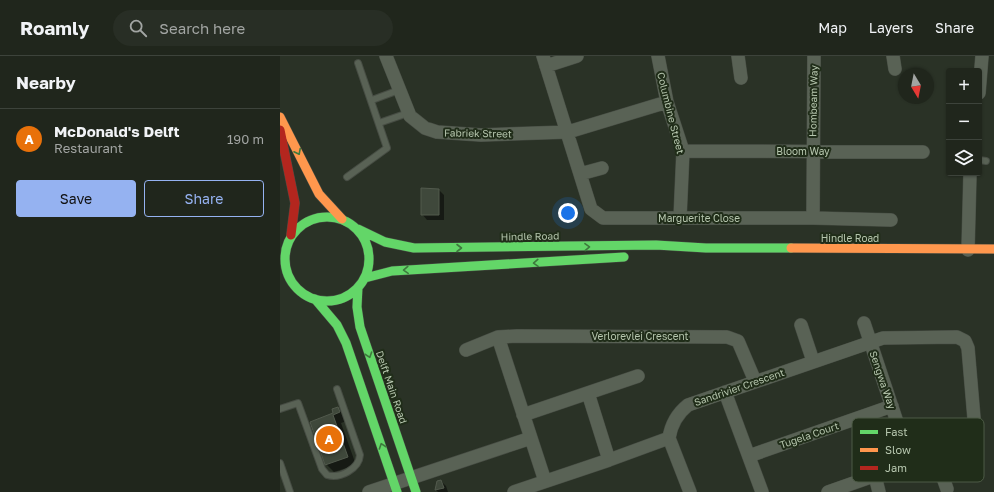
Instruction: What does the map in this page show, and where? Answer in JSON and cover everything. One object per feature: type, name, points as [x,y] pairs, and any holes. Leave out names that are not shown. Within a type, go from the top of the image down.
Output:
[{"type":"main road","points":[[280,117],[319,194],[342,219],[358,230],[365,240],[369,253],[369,266],[365,278],[349,295],[338,300],[326,301],[315,299],[280,279]]},
{"type":"main road","points":[[280,129],[295,203],[295,214],[287,239],[284,255],[286,270],[293,284],[298,290]]},
{"type":"main road","points":[[287,239],[299,227],[314,219],[331,217],[342,219]]},
{"type":"main road","name":"Hindle Road","points":[[358,230],[378,241],[392,246],[414,248],[656,245],[706,248],[994,249]]},
{"type":"main road","name":"Hindle Road","points":[[649,254],[706,248]]},
{"type":"main road","points":[[365,278],[392,271],[575,261],[634,256]]},
{"type":"main road","name":"Delft Main Road","points":[[358,287],[357,307],[360,327],[416,492]]},
{"type":"main road","points":[[315,299],[337,325],[346,343],[396,488]]},
{"type":"street","name":"Fabriek Street","points":[[386,56],[408,113],[416,123],[424,128],[437,132],[481,135],[568,132],[666,102]]},
{"type":"street","points":[[544,61],[577,56]]},
{"type":"street","name":"Columbine Street","points":[[658,56],[666,102],[682,151],[680,218]]},
{"type":"street","points":[[738,56],[741,78]]},
{"type":"street","name":"Hombeam Way","points":[[813,218],[812,152],[814,56]]},
{"type":"street","points":[[893,56],[895,70]]},
{"type":"street","points":[[981,68],[982,56]]},
{"type":"street","name":"Marguerite Close","points":[[544,61],[568,132],[591,209],[604,218],[813,218],[891,220]]},
{"type":"street","name":"Bloom Way","points":[[682,151],[923,152]]},
{"type":"street","points":[[580,174],[602,168]]},
{"type":"street","points":[[968,250],[970,176]]},
{"type":"street","points":[[864,324],[870,341]]},
{"type":"street","points":[[801,325],[813,361]]},
{"type":"street","name":"Verlorevlei Crescent","points":[[466,350],[498,338],[517,336],[726,336],[738,341],[755,381]]},
{"type":"street","name":"Sandrivier Crescent","points":[[669,438],[674,423],[683,408],[694,402],[870,341],[892,336],[957,337],[965,341],[968,348],[973,418]]},
{"type":"street","points":[[498,338],[545,481]]},
{"type":"street","name":"Sengwa Way","points":[[870,341],[896,418]]},
{"type":"street","points":[[523,415],[638,376]]},
{"type":"street","points":[[725,392],[762,492]]},
{"type":"street","points":[[588,393],[609,460]]},
{"type":"street","name":"Tugela Court","points":[[858,418],[892,406]]},
{"type":"street","name":"Tugela Court","points":[[749,456],[852,420]]},
{"type":"street","points":[[369,492],[396,488],[411,478],[531,438]]},
{"type":"street","points":[[514,492],[669,438],[690,492]]},
{"type":"street","name":"Sandrivier Crescent","points":[[828,492],[857,482]]},
{"type":"street","points":[[876,482],[879,492]]},
{"type":"street","points":[[945,482],[947,489]]},
{"type":"lane","points":[[347,177],[387,148],[372,100],[358,63]]},
{"type":"lane","points":[[372,100],[399,90]]},
{"type":"lane","points":[[379,123],[408,113]]},
{"type":"lane","points":[[280,409],[298,403],[322,469],[327,475],[336,476],[354,468],[359,462],[360,455],[337,389]]},
{"type":"lane","points":[[280,463],[290,492]]},
{"type":"building","points":[[421,188],[439,189],[439,215],[421,215]]},
{"type":"building","points":[[338,407],[340,412],[333,415],[348,457],[325,465],[310,422],[333,413],[332,409]]},
{"type":"building","points":[[441,480],[444,488],[435,490],[437,481]]},
{"type":"traffic: fast","points":[[327,217],[343,220],[357,229],[366,243],[369,259],[366,275],[357,289],[343,298],[327,301],[311,298],[297,289],[288,275],[285,259],[288,243],[297,229],[311,220],[327,217]]},
{"type":"traffic: fast","points":[[358,229],[385,242],[414,248],[656,245],[706,248],[791,248]]},
{"type":"traffic: fast","points":[[365,278],[392,271],[624,257]]},
{"type":"traffic: fast","points":[[358,287],[357,307],[360,327],[416,492]]},
{"type":"traffic: fast","points":[[315,299],[337,325],[346,343],[397,492]]},
{"type":"traffic: slow","points":[[280,117],[319,194],[342,219]]},
{"type":"traffic: slow","points":[[791,248],[994,249]]},
{"type":"traffic: jam","points":[[280,130],[295,203],[291,235]]},
{"type":"place","name":"McDonald's Delft","points":[[329,439]]}]
